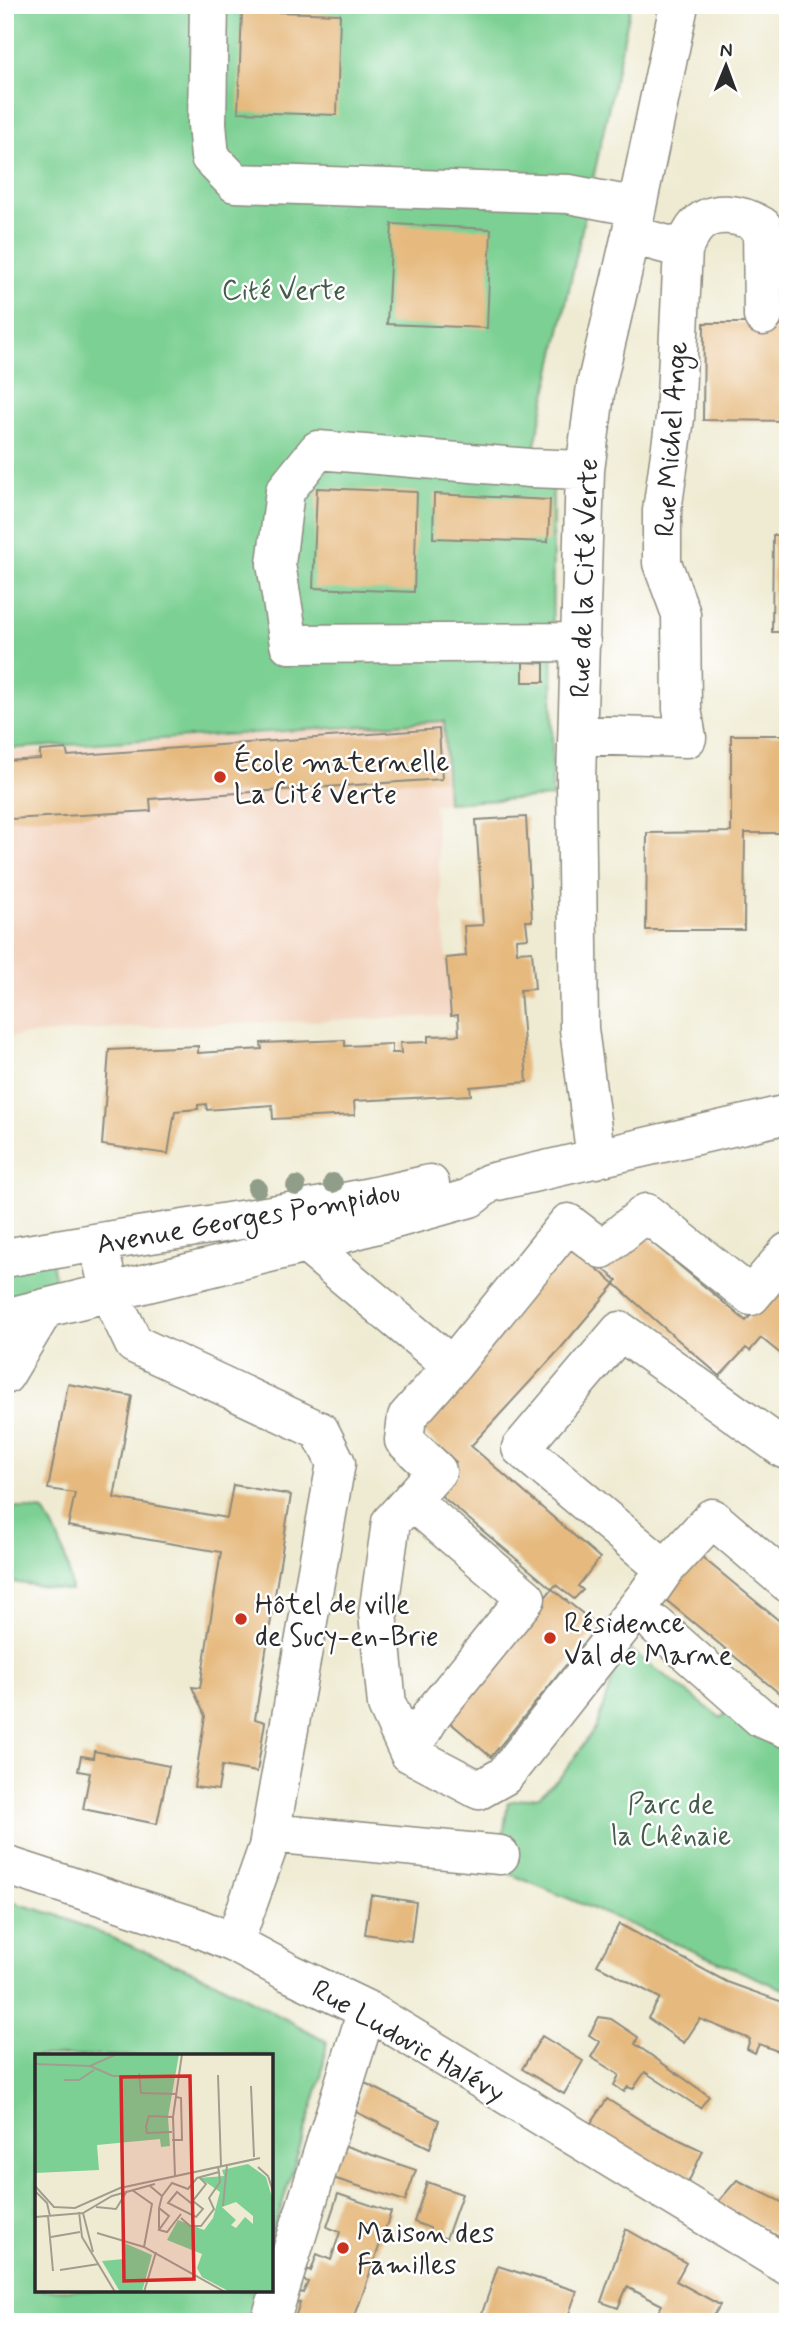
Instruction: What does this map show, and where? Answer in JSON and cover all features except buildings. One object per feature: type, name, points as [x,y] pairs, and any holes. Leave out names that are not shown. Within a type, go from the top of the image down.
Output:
[{"type":"street","points":[[209,5],[206,124],[210,156],[235,183],[569,194],[634,221],[683,250],[696,227],[718,214],[747,217],[762,226],[763,316]]},
{"type":"street","name":"Rue de la Cité Verte","points":[[596,1159],[579,1029],[578,735],[581,539],[585,470],[596,386],[679,5]]},
{"type":"street","name":"Rue Michel Ange","points":[[578,735],[687,738],[682,709],[681,614],[662,563],[662,510],[675,418],[683,250]]},
{"type":"street","points":[[581,642],[289,644],[276,564],[285,491],[318,450],[541,469],[585,470]]},
{"type":"street","name":"Avenue Georges Pompidou","points":[[5,1318],[306,1244],[470,1198],[489,1183],[788,1114]]},
{"type":"street","name":"Avenue Georges Pompidou","points":[[5,1258],[392,1193],[469,1175],[489,1183]]},
{"type":"street","points":[[788,1252],[751,1296],[646,1213],[602,1249],[568,1223],[407,1417],[404,1440],[437,1471],[391,1522],[378,1614],[387,1704],[408,1753],[479,1790],[504,1776],[665,1569],[712,1518],[788,1583]]},
{"type":"street","points":[[98,1243],[110,1294],[134,1344],[320,1431],[336,1463],[268,1847],[234,1943]]},
{"type":"street","points":[[306,1244],[452,1366]]},
{"type":"street","points":[[5,1375],[45,1308]]},
{"type":"street","points":[[665,1569],[521,1448],[620,1331],[784,1449],[788,1445]]},
{"type":"street","points":[[408,1753],[432,1714],[526,1598],[411,1500]]},
{"type":"street","points":[[656,1625],[761,1718],[788,1729]]},
{"type":"street","points":[[270,1833],[500,1855]]},
{"type":"street","name":"Rue Ludovic Halévy","points":[[5,1866],[193,1926],[234,1943],[367,2010],[788,2266]]},
{"type":"street","points":[[270,2322],[367,2010]]},
{"type":"shaded area","points":[[445,721],[447,803],[434,804],[451,1016],[117,1028],[5,1037],[5,753]]},
{"type":"green space","name":"Cité Verte","points":[[5,5],[631,5],[533,454],[553,470],[552,797],[447,803],[444,721],[5,749]]},
{"type":"green space","points":[[52,1260],[57,1292],[5,1306],[5,1267]]},
{"type":"green space","points":[[5,1506],[44,1511],[62,1549],[71,1591],[5,1581]]},
{"type":"green space","name":"Parc de la Chênaie","points":[[624,1645],[721,1718],[742,1696],[788,1736],[788,1991],[498,1869],[508,1802],[539,1796],[563,1774],[596,1727]]},
{"type":"green space","points":[[5,1900],[57,1915],[213,1980],[327,2041],[321,2079],[273,2234],[273,2054],[35,2054],[35,2292],[255,2292],[246,2322],[5,2322]]},
{"type":"place","name":"École maternelle La Cité Verte","points":[[220,777]]},
{"type":"place","name":"Hôtel de ville de Sucy-en-Brie","points":[[241,1619]]},
{"type":"place","name":"Résidence Val de Marne","points":[[550,1638]]},
{"type":"place","name":"Maison des Familles","points":[[343,2248]]}]
